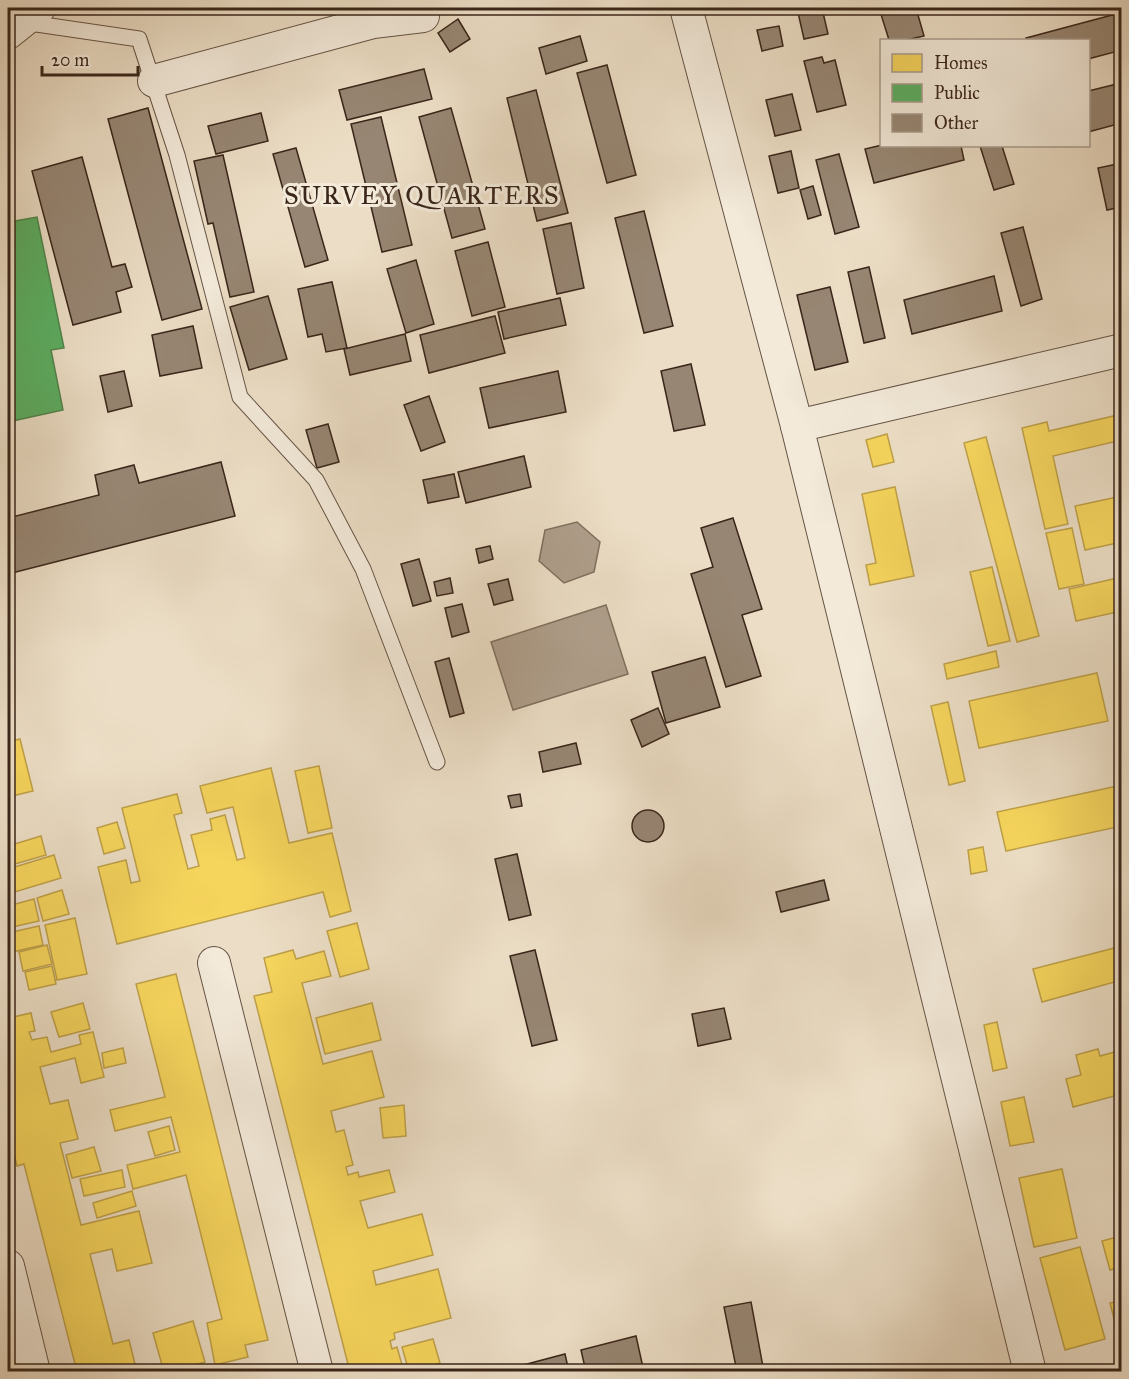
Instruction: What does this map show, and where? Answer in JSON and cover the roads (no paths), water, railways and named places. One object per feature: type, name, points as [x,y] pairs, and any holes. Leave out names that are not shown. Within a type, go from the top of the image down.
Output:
[{"type":"street","points":[[686,8],[797,426],[1030,1371]]},
{"type":"street","points":[[154,81],[373,22],[423,16]]},
{"type":"street","points":[[797,426],[1122,350]]},
{"type":"street","points":[[214,963],[317,1371]]},
{"type":"street","points":[[8,1266],[34,1371]]},
{"type":"lane","points":[[20,17],[139,39],[177,155],[240,397],[316,480],[363,569],[437,762]]},
{"type":"district","name":"SURVEY QUARTERS","points":[[422,195]]}]
